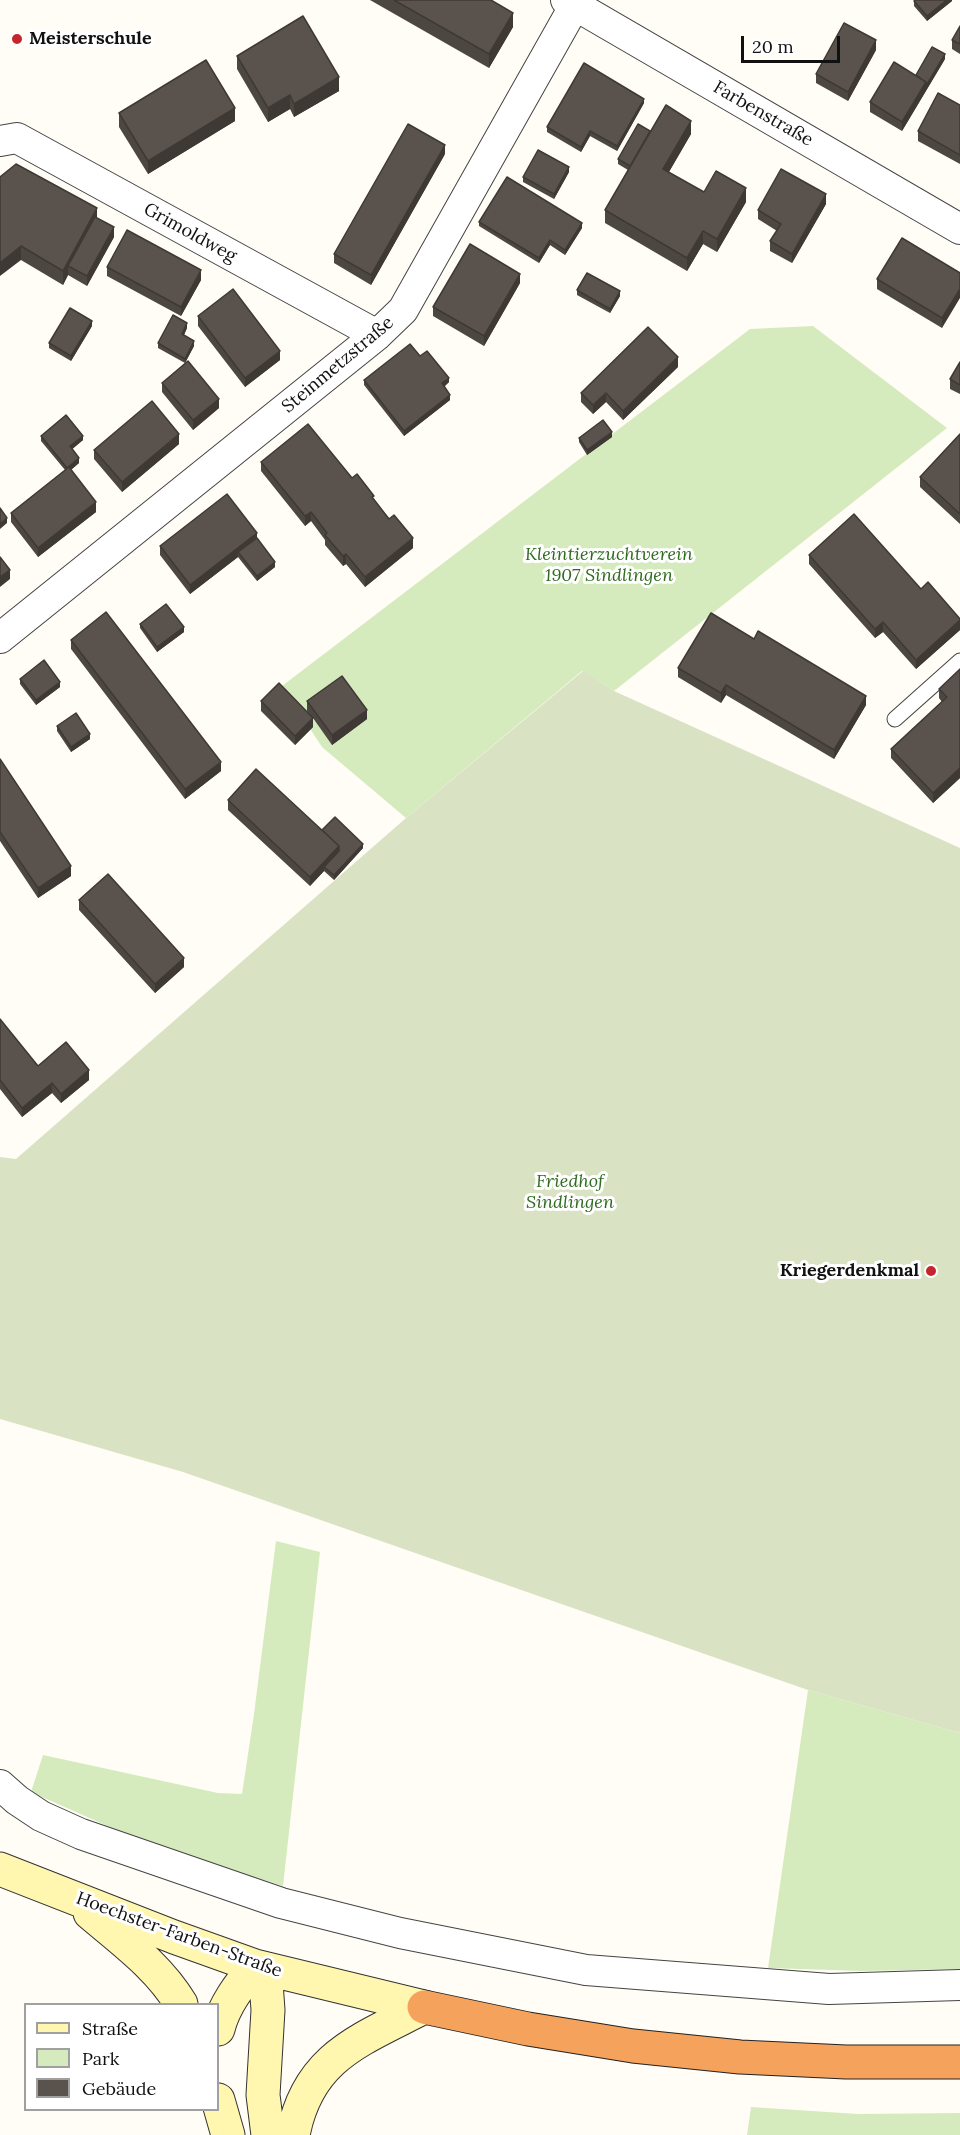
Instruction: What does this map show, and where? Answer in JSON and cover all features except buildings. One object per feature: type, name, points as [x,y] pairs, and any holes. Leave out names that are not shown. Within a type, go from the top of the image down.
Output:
[{"type":"highway","points":[[424,2007],[528,2029],[633,2046],[740,2057],[846,2062],[960,2062]]},
{"type":"main road","name":"Hoechster-Farben-Straße","points":[[2,1868],[174,1937],[260,1968],[424,2007]]},
{"type":"main road","points":[[68,1894],[143,1958],[172,1989],[180,2003]]},
{"type":"main road","points":[[219,2024],[221,2014],[238,1988],[260,1968]]},
{"type":"main road","points":[[260,1968],[268,2010],[263,2095],[268,2135]]},
{"type":"main road","points":[[293,2135],[306,2093],[321,2072],[345,2049],[424,2007]]},
{"type":"main road","points":[[219,2104],[228,2135]]},
{"type":"street","name":"Farbenstraße","points":[[571,3],[960,229]]},
{"type":"street","name":"Steinmetzstraße","points":[[0,638],[377,335],[403,309],[571,3]]},
{"type":"street","name":"Grimoldweg","points":[[0,141],[16,138],[377,335]]},
{"type":"street","points":[[0,1785],[41,1816],[81,1834],[281,1903],[400,1933],[586,1970],[829,1989],[960,1985]]},
{"type":"lane","points":[[896,719],[960,661]]},
{"type":"green space","name":"Kleintierzuchtverein 1907 Sindlingen","points":[[813,326],[947,428],[614,691],[582,671],[406,818],[322,747],[282,686],[750,329]]},
{"type":"green space","name":"Friedhof Sindlingen","points":[[583,671],[614,691],[960,848],[960,1733],[808,1690],[183,1472],[0,1419],[0,1157],[16,1159],[406,818]]},
{"type":"green space","points":[[276,1541],[320,1552],[283,1886],[150,1845],[31,1792],[43,1755],[218,1793],[242,1794]]},
{"type":"green space","points":[[808,1690],[960,1733],[960,1969],[862,1971],[768,1968]]},
{"type":"green space","points":[[751,2107],[858,2114],[960,2113],[960,2135],[747,2135]]},
{"type":"place","name":"Meisterschule","points":[[17,39]]},
{"type":"place","name":"Kriegerdenkmal","points":[[931,1271]]}]
